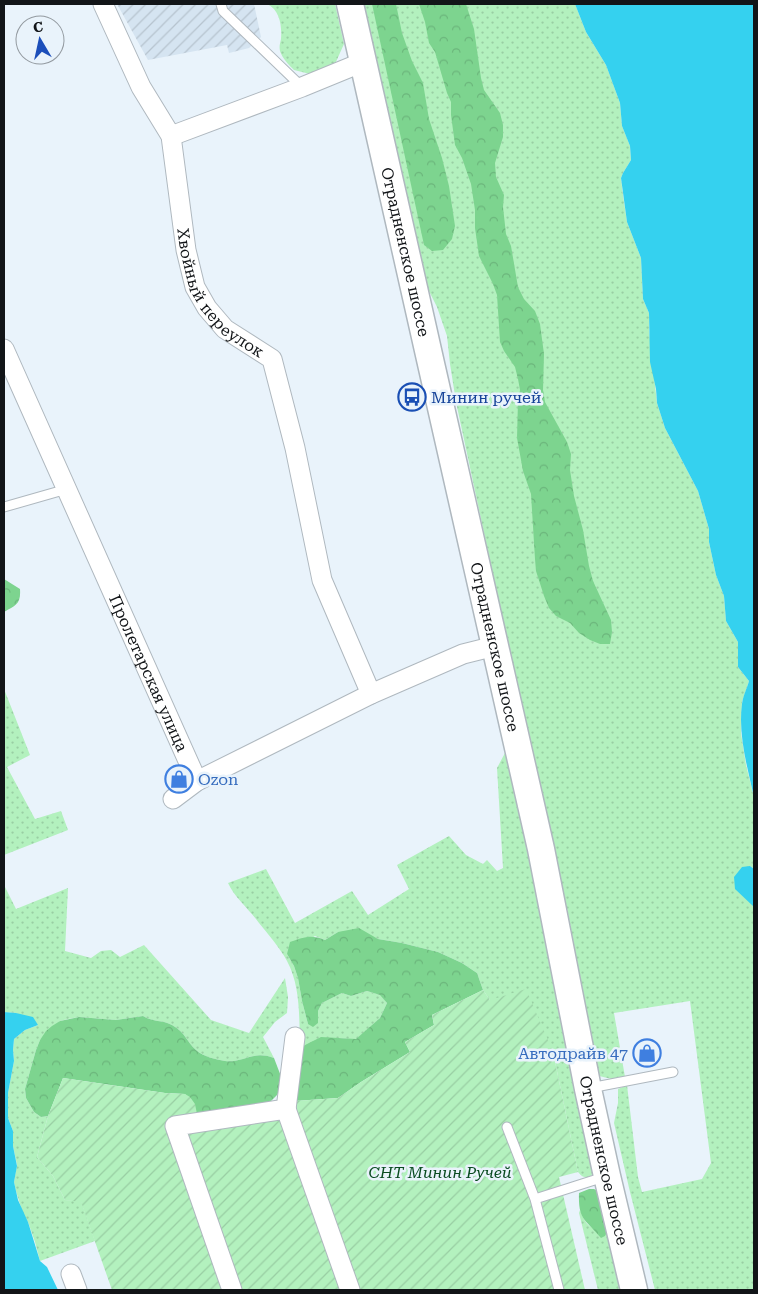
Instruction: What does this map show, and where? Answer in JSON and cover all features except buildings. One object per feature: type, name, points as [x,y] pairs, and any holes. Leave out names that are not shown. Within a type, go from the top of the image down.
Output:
[{"type":"main road","name":"Отрадненское шоссе","points":[[350,4],[541,850],[606,1176],[634,1290]]},
{"type":"street","name":"Хвойный переулок","points":[[103,4],[141,87],[171,136],[186,250],[195,287],[207,308],[225,329],[272,358],[295,448],[322,580],[371,694]]},
{"type":"street","points":[[171,136],[363,62]]},
{"type":"street","name":"Пролетарская улица","points":[[4,349],[197,781]]},
{"type":"street","points":[[172,799],[197,781],[371,694],[464,654],[495,646]]},
{"type":"street","points":[[295,1037],[286,1109],[350,1290]]},
{"type":"street","points":[[232,1290],[175,1126],[286,1109]]},
{"type":"lane","points":[[221,4],[222,11],[302,87]]},
{"type":"lane","points":[[4,507],[67,489]]},
{"type":"lane","points":[[588,1089],[673,1072]]},
{"type":"lane","points":[[506,1127],[535,1200],[559,1290]]},
{"type":"lane","points":[[535,1200],[606,1176]]},
{"type":"shaded area","points":[[117,4],[254,4],[261,37],[249,48],[229,53],[227,45],[148,60]]},
{"type":"green space","points":[[267,4],[335,4],[344,44],[335,64],[310,74],[294,70],[281,54],[279,19],[275,10]]},
{"type":"green space","points":[[364,4],[575,4],[586,32],[606,65],[620,103],[622,126],[630,146],[631,160],[621,178],[623,195],[627,222],[641,258],[643,299],[649,313],[649,330],[657,403],[665,428],[698,491],[709,529],[709,542],[716,575],[724,596],[726,621],[738,642],[738,667],[749,681],[742,702],[741,733],[754,797],[754,869],[750,866],[750,902],[754,907],[754,1290],[655,1290],[614,1123],[618,1103],[618,1089],[627,1085],[638,1177],[642,1192],[702,1179],[711,1163],[690,1001],[614,1013],[625,1077],[616,1080],[599,1076],[567,908],[540,795],[456,402],[447,336],[437,307],[423,279],[418,248]]},
{"type":"green space","points":[[372,4],[396,4],[402,33],[412,61],[423,83],[429,119],[449,186],[455,226],[452,239],[443,250],[432,251],[424,245]]},
{"type":"green space","points":[[419,4],[466,4],[474,29],[484,90],[500,113],[503,137],[495,163],[496,177],[504,195],[503,207],[506,234],[511,246],[518,287],[524,299],[535,311],[540,324],[544,354],[543,390],[545,402],[567,442],[571,454],[570,470],[574,496],[583,530],[589,566],[593,581],[611,620],[610,644],[600,644],[590,640],[579,633],[570,623],[556,616],[549,608],[536,571],[531,494],[523,471],[517,438],[520,390],[518,379],[515,367],[500,342],[497,295],[479,256],[471,184],[462,158],[455,145],[451,102],[435,52],[429,43]]},
{"type":"green space","points":[[4,579],[20,589],[20,598],[17,604],[4,612]]},
{"type":"green space","points":[[4,689],[30,755],[7,767],[35,819],[61,811],[68,830],[4,855]]},
{"type":"green space","points":[[505,753],[567,1015],[593,1171],[591,1177],[584,1177],[578,1172],[553,1052],[490,1000],[483,990],[477,973],[462,963],[438,952],[402,943],[371,936],[338,932],[325,940],[315,936],[287,954],[298,978],[308,1024],[317,1023],[318,1011],[322,1003],[342,993],[351,996],[367,991],[381,995],[387,1003],[380,1018],[356,1040],[341,1038],[300,1048],[297,992],[292,971],[277,946],[238,899],[228,883],[266,869],[295,923],[352,891],[368,915],[409,889],[397,865],[449,836],[466,855],[483,864],[487,860],[497,871],[503,868],[497,768]]},
{"type":"green space","points":[[4,885],[16,909],[68,888],[65,951],[91,958],[101,951],[111,950],[120,957],[144,945],[211,1020],[249,1033],[285,978],[288,997],[287,1013],[275,1022],[263,1037],[274,1058],[260,1055],[225,1061],[210,1057],[196,1050],[180,1031],[172,1025],[143,1016],[116,1020],[79,1017],[68,1019],[60,1021],[40,1040],[25,1089],[26,1098],[34,1112],[41,1117],[48,1116],[37,1157],[53,1176],[65,1200],[81,1201],[95,1241],[40,1261],[16,1191],[14,1182],[17,1165],[13,1146],[13,1131],[8,1118],[8,1093],[14,1061],[14,1039],[25,1030],[38,1025],[16,1013],[4,1012]]},
{"type":"green space","points":[[359,928],[378,939],[438,952],[462,963],[477,973],[483,990],[432,1015],[434,1025],[405,1042],[410,1052],[338,1098],[295,1101],[300,1048],[321,1037],[356,1039],[380,1018],[387,1003],[380,995],[367,991],[351,996],[342,993],[322,1003],[318,1011],[318,1023],[313,1027],[308,1024],[298,978],[287,954],[290,942],[308,937],[325,940],[338,932]]},
{"type":"green space","name":"СНТ Минин Ручей","points":[[526,989],[553,1052],[578,1172],[559,1177],[585,1290],[112,1290],[81,1202],[65,1200],[53,1176],[37,1157],[48,1116],[63,1078],[165,1093],[185,1094],[195,1104],[197,1114],[295,1101],[338,1098],[410,1052],[405,1042],[434,1025],[432,1015],[483,990],[490,1000]]},
{"type":"green space","points":[[143,1016],[172,1025],[180,1031],[196,1050],[210,1057],[225,1061],[260,1055],[274,1058],[282,1079],[277,1095],[268,1104],[197,1114],[185,1094],[165,1093],[63,1078],[48,1116],[41,1117],[34,1112],[26,1098],[25,1089],[36,1050],[46,1031],[60,1021],[79,1017],[116,1020]]},
{"type":"green space","points":[[589,1189],[598,1191],[607,1232],[601,1238],[584,1219],[580,1209],[579,1193]]},
{"type":"green space","points":[[580,1210],[589,1226],[596,1230],[607,1232],[623,1290],[598,1290],[579,1213]]},
{"type":"water","points":[[575,4],[754,4],[754,797],[741,727],[742,704],[749,681],[738,667],[738,642],[726,621],[724,596],[716,575],[709,542],[709,529],[698,491],[665,428],[657,403],[650,362],[649,313],[643,299],[641,258],[627,222],[621,178],[631,160],[630,146],[622,126],[620,103],[606,65],[586,32]]},
{"type":"water","points":[[750,866],[754,869],[754,907],[735,889],[734,877],[742,867]]},
{"type":"water","points":[[4,1012],[33,1017],[38,1025],[25,1030],[14,1039],[14,1061],[8,1093],[8,1118],[13,1131],[13,1146],[17,1166],[14,1182],[18,1200],[28,1222],[40,1261],[47,1267],[58,1290],[4,1290]]},
{"type":"place","name":"Минин ручей","points":[[412,397]]},
{"type":"place","name":"Ozon","points":[[179,779]]},
{"type":"place","name":"Автодрайв 47","points":[[647,1053]]}]
